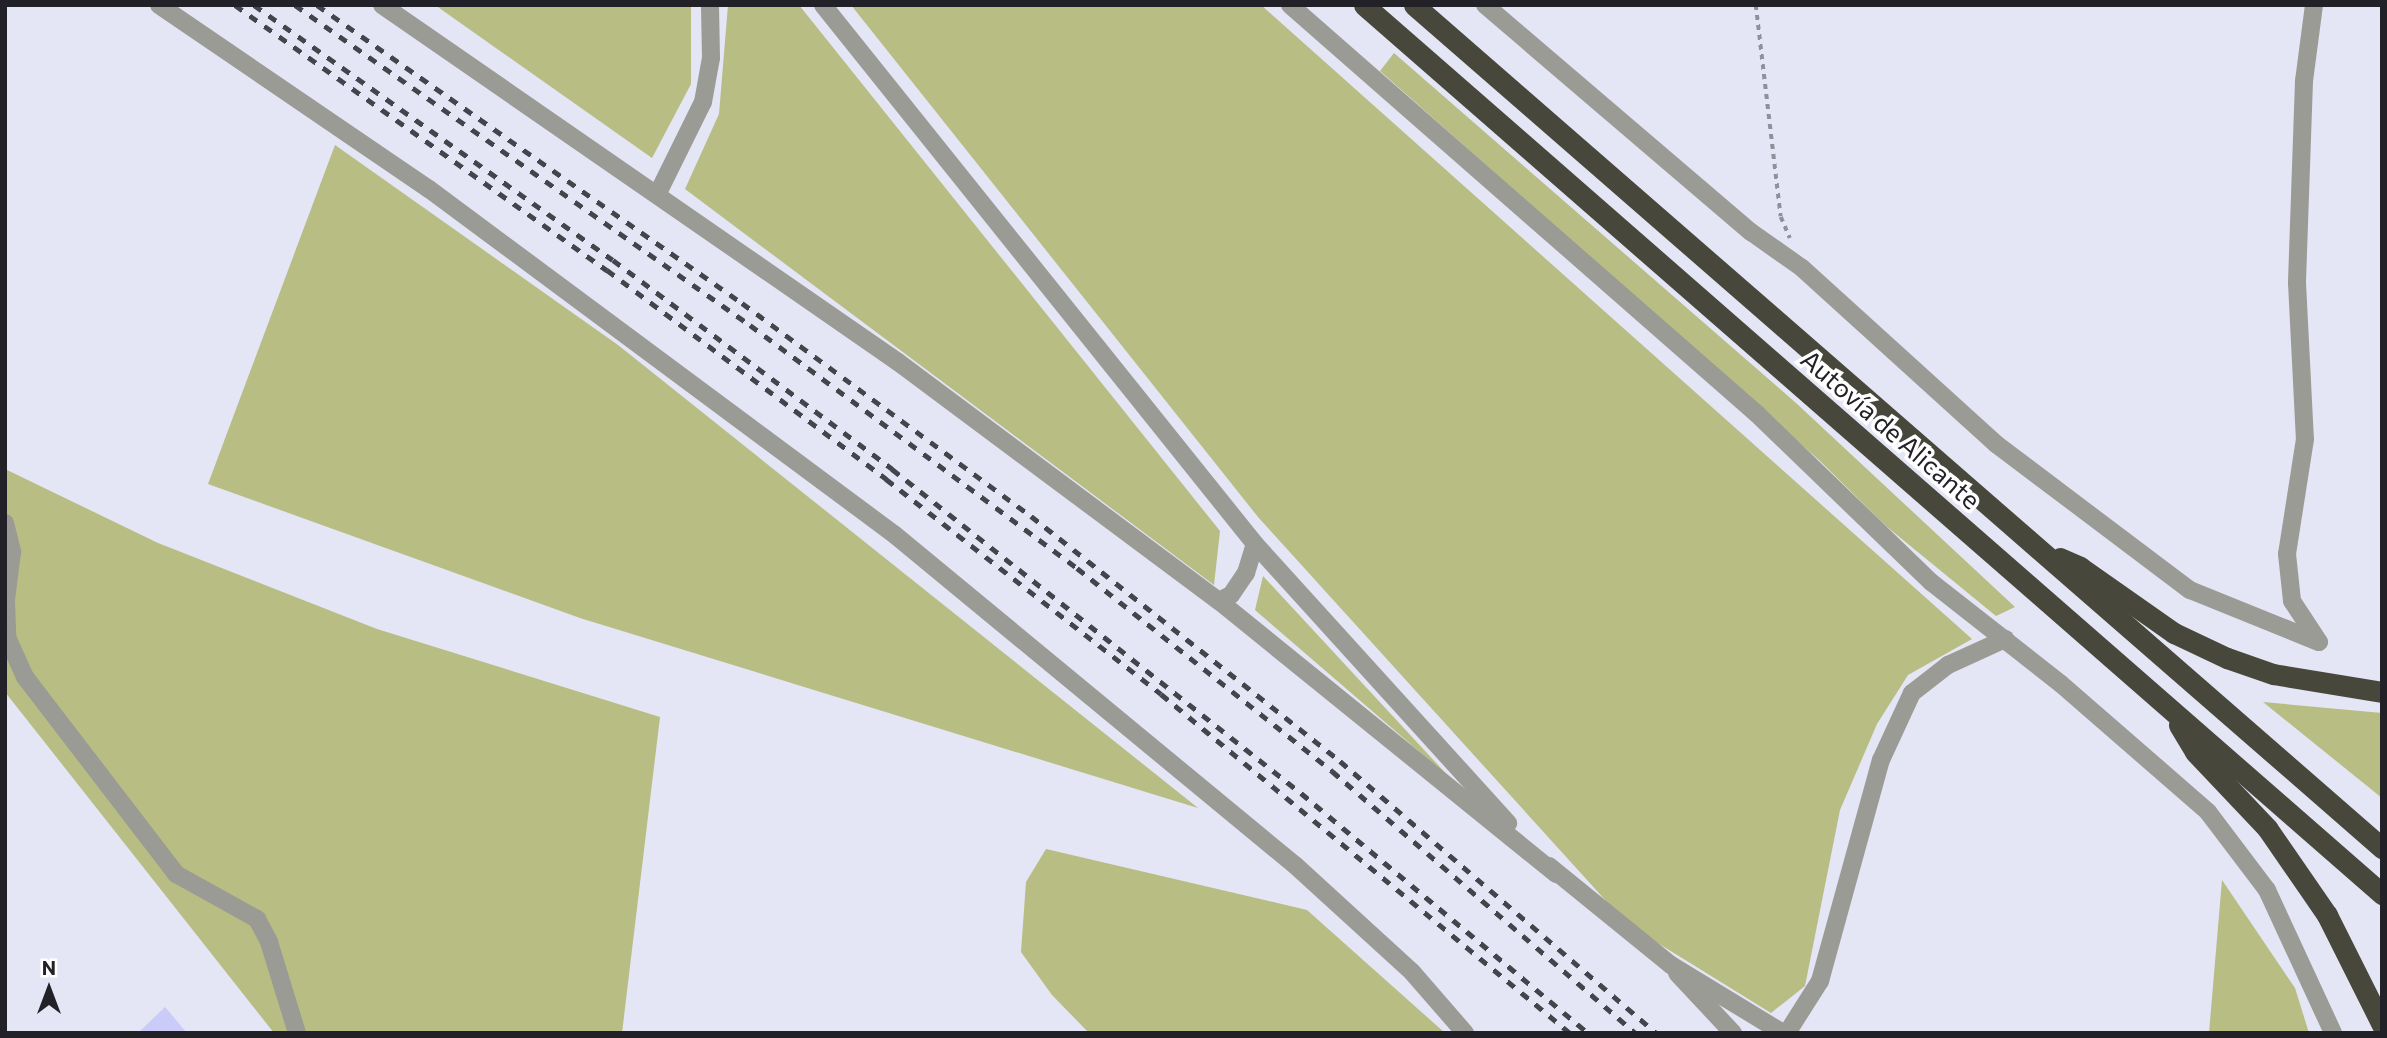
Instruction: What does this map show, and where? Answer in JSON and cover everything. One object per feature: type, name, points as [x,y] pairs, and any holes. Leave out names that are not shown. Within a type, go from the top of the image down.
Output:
[{"type":"highway","name":"Autovía de Alicante","points":[[1364,5],[2382,894]]},
{"type":"highway","name":"Autovía de Alicante","points":[[1414,5],[2382,848]]},
{"type":"highway","points":[[2038,549],[2080,567],[2175,634],[2227,658],[2273,674],[2382,692]]},
{"type":"highway","points":[[2169,708],[2195,752],[2267,828],[2327,915],[2382,1025]]},
{"type":"street","points":[[159,5],[429,189],[895,535],[1296,866],[1412,972],[1465,1033]]},
{"type":"street","points":[[382,5],[658,193],[898,362],[1219,601],[1671,965],[1785,1033],[1819,981],[1881,760],[1912,693],[1948,665],[2005,639]]},
{"type":"street","points":[[658,193],[703,102],[711,58],[710,5]]},
{"type":"street","points":[[823,5],[1255,544],[1556,874]]},
{"type":"street","points":[[1290,5],[1757,414],[1931,582],[2005,639],[2208,811],[2267,890],[2333,1033]]},
{"type":"street","points":[[1485,5],[1751,232],[1802,268],[1996,444],[2190,590],[2319,642],[2292,601],[2287,554],[2305,439],[2297,283],[2304,80],[2314,5]]},
{"type":"street","points":[[5,523],[12,552],[6,600],[7,637],[25,677],[176,874],[257,919],[269,942],[297,1033]]},
{"type":"street","points":[[1219,601],[1231,595],[1246,573],[1255,544]]},
{"type":"street","points":[[1671,965],[1699,1001],[1733,1033]]},
{"type":"path","points":[[1756,5],[1781,217],[1802,268]]},
{"type":"green space","points":[[435,5],[691,5],[691,84],[652,158]]},
{"type":"green space","points":[[728,5],[799,5],[1220,531],[1214,585],[685,189],[719,114]]},
{"type":"green space","points":[[851,5],[1261,5],[1972,639],[1908,675],[1877,724],[1840,810],[1805,986],[1771,1013],[1627,924],[1258,517]]},
{"type":"green space","points":[[1394,53],[1796,403],[2015,607],[1996,616],[1886,526],[1820,461],[1380,71]]},
{"type":"green space","points":[[335,145],[618,345],[1198,808],[580,618],[208,484]]},
{"type":"green space","points":[[5,469],[158,543],[377,629],[660,717],[622,1033],[274,1033],[5,692]]},
{"type":"green space","points":[[1263,576],[1451,779],[1255,610]]},
{"type":"green space","points":[[2263,702],[2382,713],[2382,798]]},
{"type":"green space","points":[[1046,849],[1307,910],[1445,1033],[1089,1033],[1052,995],[1021,952],[1026,882]]},
{"type":"green space","points":[[2222,880],[2295,988],[2309,1033],[2209,1033]]},
{"type":"building","points":[[165,1007],[187,1033],[138,1033]]},
{"type":"railway","points":[[235,5],[607,270],[886,479],[1161,694],[1570,1033]]},
{"type":"railway","points":[[254,5],[613,260],[892,469],[1301,793],[1588,1033]]},
{"type":"railway","points":[[295,5],[750,325],[1077,568],[1332,771],[1636,1033]]},
{"type":"railway","points":[[317,5],[742,303],[1031,516],[1340,761],[1656,1033]]}]
